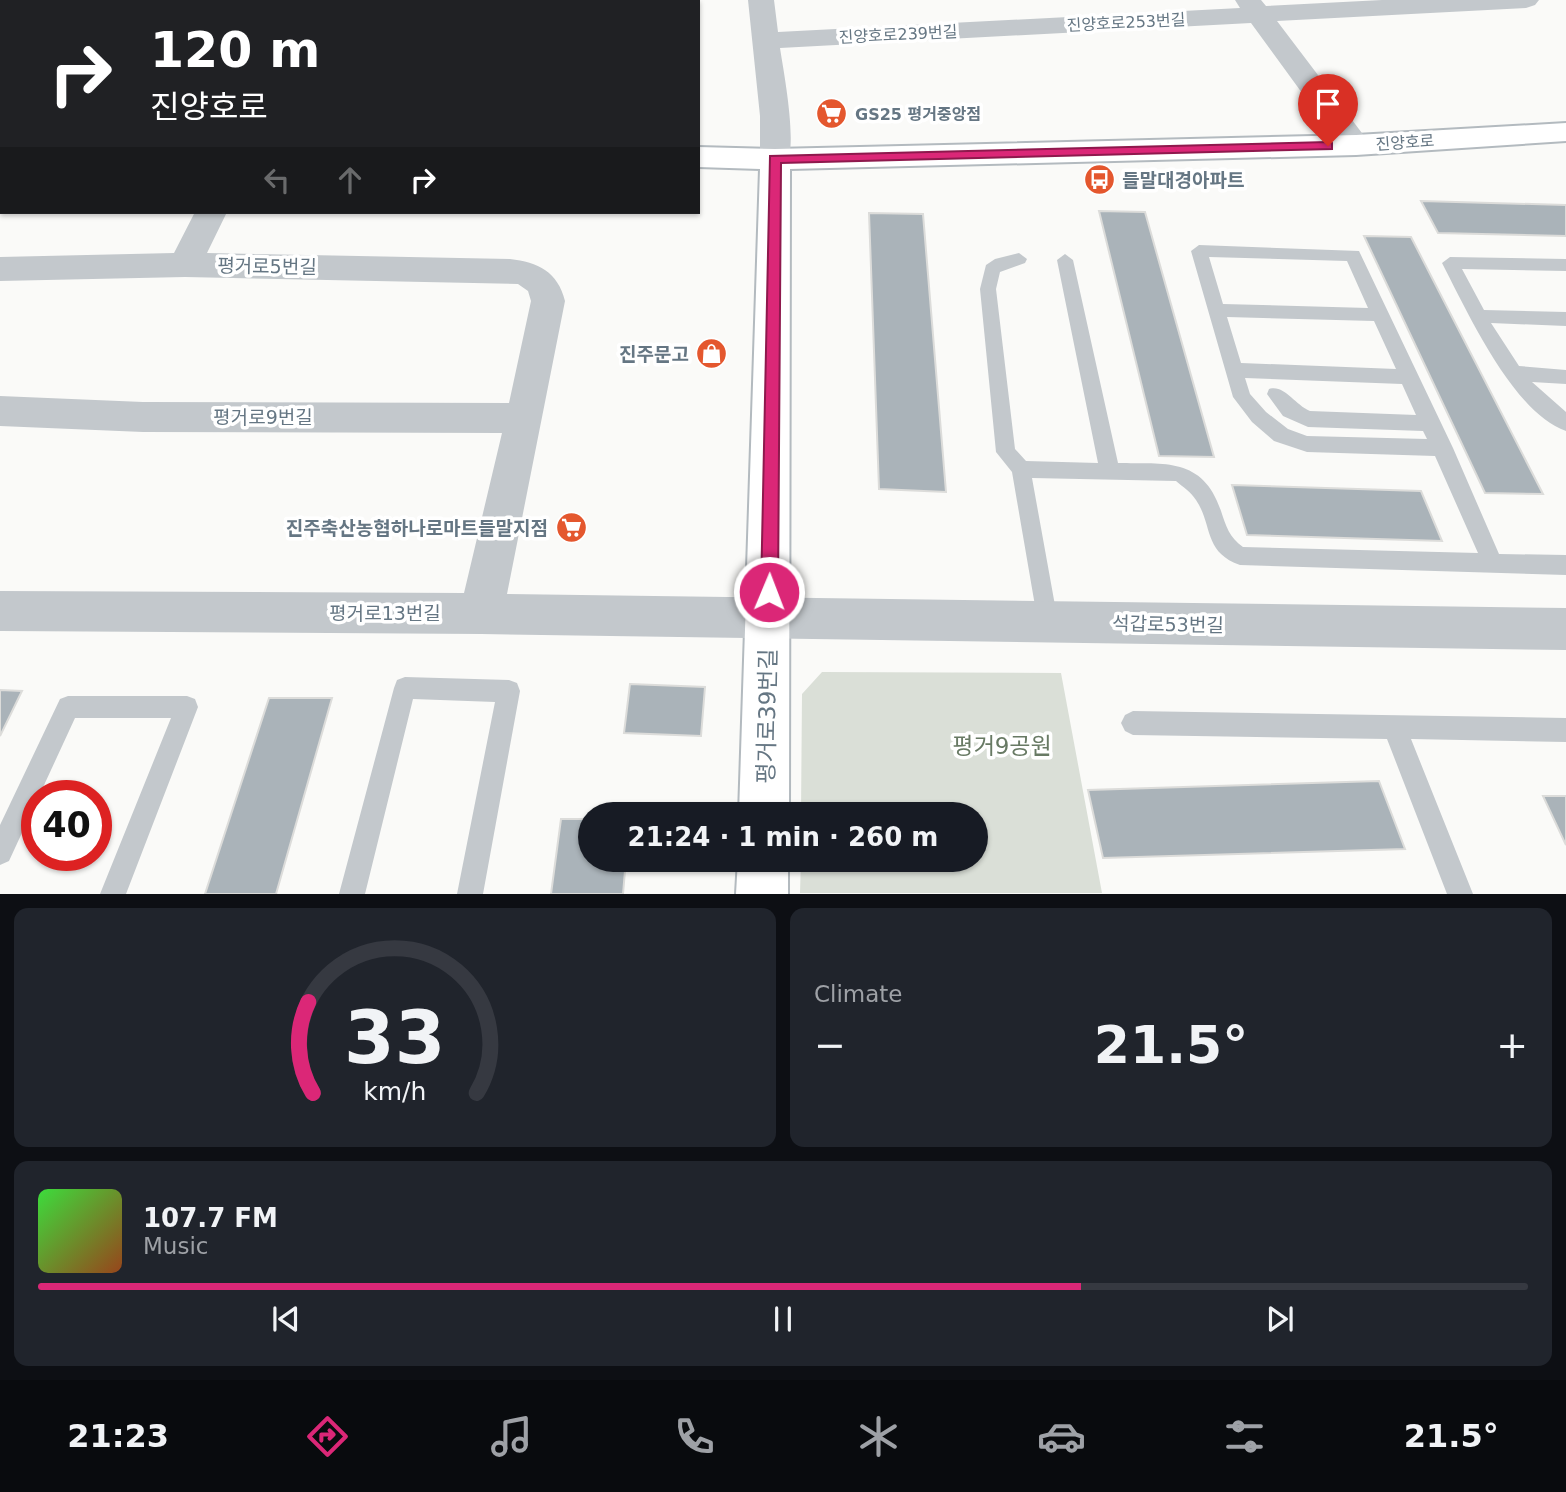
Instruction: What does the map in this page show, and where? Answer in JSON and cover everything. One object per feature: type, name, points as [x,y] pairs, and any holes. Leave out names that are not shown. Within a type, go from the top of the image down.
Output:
[{"type":"street","points":[[761,0],[775,116],[775,159]]},
{"type":"street","name":"진양호로253번길","points":[[1003,10],[1526,0]]},
{"type":"street","points":[[1253,7],[1356,145]]},
{"type":"street","name":"진양호로239번길","points":[[768,41],[1003,10]]},
{"type":"street","name":"진양호로","points":[[700,157],[775,159],[1356,145],[1566,132]]},
{"type":"street","name":"평거로39번길","points":[[764,802],[775,159]]},
{"type":"street","points":[[185,265],[210,214]]},
{"type":"street","name":"평거로5번길","points":[[0,269],[185,265],[510,271],[533,276],[547,292],[548,302],[525,418]]},
{"type":"street","name":"평거로9번길","points":[[0,411],[143,417],[525,418]]},
{"type":"street","points":[[481,614],[525,418]]},
{"type":"street","name":"평거로13번길","points":[[0,611],[769,618]]},
{"type":"street","name":"석갑로53번길","points":[[769,618],[1566,629]]},
{"type":"street","points":[[762,894],[763,872]]},
{"type":"lane","points":[[1443,448],[1307,444],[1282,435],[1259,417],[1242,397],[1219,310],[1199,251],[1353,255],[1443,448],[1493,563]]},
{"type":"lane","points":[[1019,259],[1001,263],[992,269],[988,289],[1006,452],[1021,469],[1047,622]]},
{"type":"lane","points":[[1065,260],[1110,471]]},
{"type":"lane","points":[[1566,265],[1450,262],[1512,373],[1527,391],[1566,424]]},
{"type":"lane","points":[[1219,310],[1381,315]]},
{"type":"lane","points":[[1480,316],[1566,319]]},
{"type":"lane","points":[[1234,370],[1409,377]]},
{"type":"lane","points":[[1512,373],[1566,377]]},
{"type":"lane","points":[[1276,394],[1290,411],[1308,419],[1430,423]]},
{"type":"lane","points":[[1021,469],[1180,473],[1194,481],[1210,501],[1219,539],[1227,549],[1241,556],[1566,565]]},
{"type":"lane","points":[[352,894],[405,688],[509,691],[471,894]]},
{"type":"lane","points":[[0,852],[68,707],[187,707],[113,894]]},
{"type":"lane","points":[[1133,723],[1566,730]]},
{"type":"lane","points":[[1394,727],[1460,894]]},
{"type":"green space","name":"평거9공원","points":[[822,672],[1061,673],[1102,893],[800,893],[801,872],[988,872],[988,802],[801,802],[802,694]]},
{"type":"building","points":[[1421,201],[1566,205],[1566,236],[1438,233]]},
{"type":"building","points":[[1099,211],[1145,212],[1214,457],[1159,456]]},
{"type":"building","points":[[869,213],[923,214],[946,492],[879,489]]},
{"type":"building","points":[[1364,236],[1411,237],[1543,494],[1485,493]]},
{"type":"building","points":[[1232,485],[1421,491],[1442,541],[1247,535]]},
{"type":"building","points":[[630,684],[705,687],[701,736],[624,733]]},
{"type":"building","points":[[0,690],[22,691],[0,736]]},
{"type":"building","points":[[269,698],[332,698],[276,894],[205,894]]},
{"type":"building","points":[[1379,781],[1405,849],[1103,858],[1088,790]]},
{"type":"building","points":[[1543,796],[1566,796],[1566,845]]},
{"type":"building","points":[[561,819],[578,819],[578,872],[625,872],[623,894],[551,894]]},
{"type":"place","name":"GS25 평거중앙점","points":[[832,114]]},
{"type":"place","name":"들말대경아파트","points":[[1099,180]]},
{"type":"place","name":"진주문고","points":[[712,354]]},
{"type":"place","name":"진주축산농협하나로마트들말지점","points":[[571,528]]},
{"type":"route","points":[[769,592],[775,159],[1328,146]]}]
